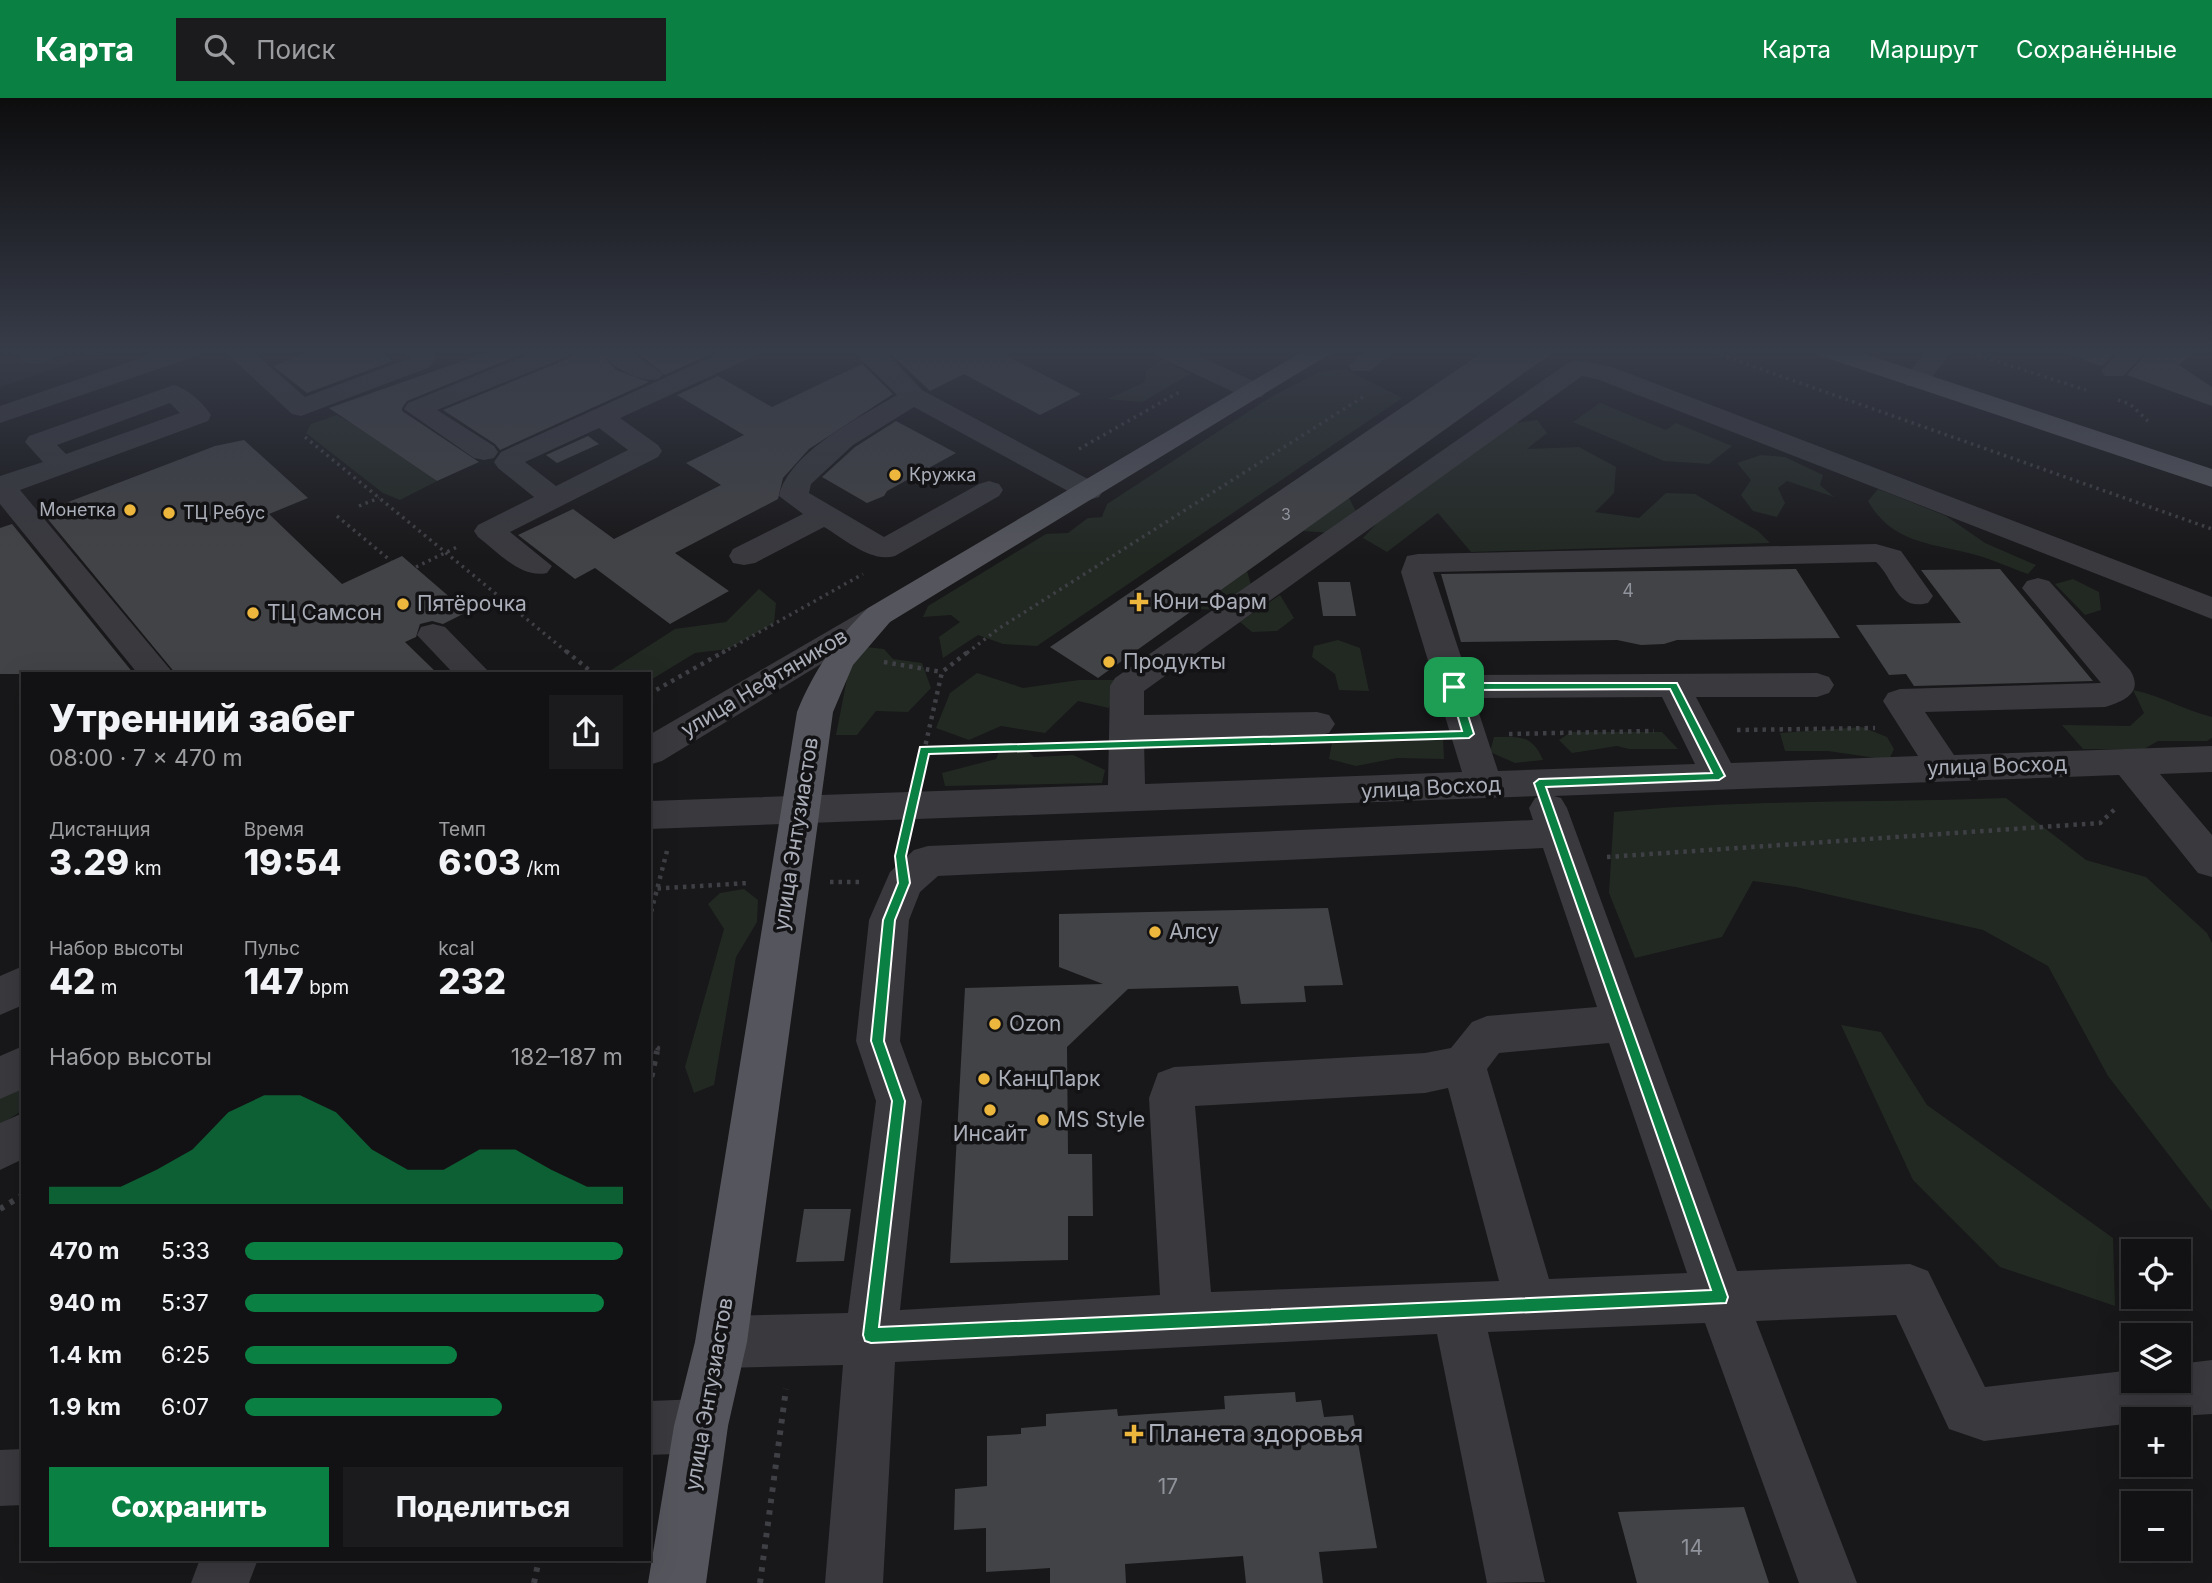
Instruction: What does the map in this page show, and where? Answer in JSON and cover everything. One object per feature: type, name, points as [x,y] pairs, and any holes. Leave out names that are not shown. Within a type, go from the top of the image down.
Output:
[{"type":"main road","name":"улица Энтузиастов","points":[[677,1583],[701,1426],[721,1342],[815,712],[831,668],[879,615],[1207,419]]},
{"type":"main road","points":[[2035,419],[2212,478]]},
{"type":"street","points":[[61,465],[38,442],[101,419]]},
{"type":"street","points":[[155,672],[1,486],[186,419]]},
{"type":"street","points":[[433,419],[484,452]]},
{"type":"street","points":[[554,499],[508,462],[510,458],[592,419]]},
{"type":"street","points":[[536,566],[489,531],[648,451],[604,419]]},
{"type":"street","points":[[875,419],[843,439],[797,481],[794,496],[884,550],[989,490]]},
{"type":"street","points":[[956,419],[1088,491]]},
{"type":"street","points":[[1126,800],[1125,692],[1133,680],[1504,419]]},
{"type":"street","points":[[1746,419],[2212,609]]},
{"type":"street","points":[[744,556],[824,515]]},
{"type":"street","points":[[1484,785],[1417,572],[1418,563],[1876,553],[1890,558],[1917,596]]},
{"type":"street","points":[[1944,768],[1900,701],[2105,695],[2118,689],[2118,678],[2038,588]]},
{"type":"street","name":"улица Нефтяников","points":[[651,751],[879,615]]},
{"type":"street","points":[[433,635],[472,672]]},
{"type":"street","points":[[1454,687],[1817,685]]},
{"type":"street","points":[[1673,686],[1719,776]]},
{"type":"street","points":[[1126,736],[1331,731]]},
{"type":"street","name":"улица Восход","points":[[651,815],[2212,759]]},
{"type":"street","points":[[2129,762],[2194,817],[2212,862]]},
{"type":"street","points":[[1539,783],[1721,1297],[1828,1583]]},
{"type":"street","points":[[854,1583],[871,1335],[899,1101],[878,1041],[889,920],[904,883],[928,860],[1557,833]]},
{"type":"street","points":[[0,996],[21,985]]},
{"type":"street","points":[[1187,1319],[1172,1098],[1174,1087],[1425,1073],[1464,1065],[1487,1035],[1624,1023]]},
{"type":"street","points":[[1464,1065],[1531,1305]]},
{"type":"street","points":[[0,1079],[21,1066]]},
{"type":"street","points":[[0,1149],[21,1135]]},
{"type":"street","points":[[721,1342],[792,1342],[871,1335],[1187,1319],[1910,1289],[1958,1394],[1968,1410],[1984,1415],[2212,1387]]},
{"type":"street","points":[[1457,1307],[1516,1582]]},
{"type":"street","points":[[651,1428],[701,1426]]},
{"type":"street","points":[[0,1478],[21,1477]]},
{"type":"street","points":[[220,1583],[228,1561]]},
{"type":"path","points":[[911,807],[942,671],[998,629],[1327,419]]},
{"type":"path","points":[[1901,419],[2212,529]]},
{"type":"path","points":[[2146,419],[2161,426]]},
{"type":"path","points":[[299,433],[592,672]]},
{"type":"path","points":[[359,506],[379,498]]},
{"type":"path","points":[[337,516],[391,561]]},
{"type":"path","points":[[416,567],[489,531]]},
{"type":"path","points":[[1331,731],[1469,734],[1917,727]]},
{"type":"path","points":[[924,750],[1126,736]]},
{"type":"path","points":[[651,889],[789,881]]},
{"type":"path","points":[[651,911],[656,889]]},
{"type":"path","points":[[651,1046],[659,1048],[651,1080]]},
{"type":"path","points":[[0,1209],[21,1196]]},
{"type":"path","points":[[760,1583],[792,1342]]},
{"type":"path","points":[[534,1583],[539,1561]]},
{"type":"shaded area","points":[[325,419],[345,419],[437,481],[400,500],[383,493],[306,433],[311,424]]},
{"type":"shaded area","points":[[1237,419],[1371,419],[1037,646],[1003,644],[978,635],[943,658],[939,637],[960,622],[951,615],[923,617],[928,606],[1046,534],[1068,533],[1088,518],[1102,517],[1107,504]]},
{"type":"shaded area","points":[[1577,419],[1640,419],[1666,430],[1676,423],[1732,446],[1709,464],[1664,461],[1573,422]]},
{"type":"shaded area","points":[[1537,420],[1547,433],[1527,449],[1579,447],[1616,467],[1614,493],[1595,512],[1639,518],[1666,493],[1695,494],[1758,531],[1770,543],[1471,552],[1438,513],[1387,552],[1363,538],[1394,505],[1508,424]]},
{"type":"shaded area","points":[[1761,455],[1785,457],[1823,475],[1820,485],[1834,497],[1787,481],[1778,488],[1785,503],[1777,517],[1753,511],[1741,495],[1751,480],[1737,463]]},
{"type":"shaded area","points":[[1878,489],[1946,516],[1985,543],[2036,565],[2028,574],[1983,557],[1901,534],[1878,515],[1868,501]]},
{"type":"shaded area","points":[[1349,498],[1358,515],[1332,533],[1303,531]]},
{"type":"shaded area","points":[[1247,571],[1252,588],[1223,610],[1195,609]]},
{"type":"shaded area","points":[[2073,579],[2099,592],[2101,610],[2085,615],[2055,584]]},
{"type":"shaded area","points":[[759,589],[776,603],[774,623],[728,649],[695,653],[651,680],[651,672],[608,672],[675,629],[726,622]]},
{"type":"shaded area","points":[[1280,595],[1294,618],[1277,631],[1252,632],[1240,622]]},
{"type":"shaded area","points":[[1338,640],[1360,648],[1369,691],[1339,690],[1335,674],[1312,657],[1314,646]]},
{"type":"shaded area","points":[[866,647],[884,649],[893,659],[922,663],[931,688],[908,712],[876,711],[857,735],[836,735],[850,663]]},
{"type":"shaded area","points":[[977,673],[1023,688],[1079,680],[1116,680],[1109,708],[1078,701],[1045,733],[1001,726],[969,740],[936,728],[950,693]]},
{"type":"shaded area","points":[[2133,690],[2212,717],[2212,738],[2207,741],[2158,741],[2144,749],[2083,749],[2062,725],[2130,726],[2144,713]]},
{"type":"shaded area","points":[[1862,727],[1887,737],[1894,749],[1889,760],[1828,751],[1785,751],[1780,733]]},
{"type":"shaded area","points":[[1571,732],[1662,732],[1678,749],[1629,749],[1617,746],[1572,753],[1559,740]]},
{"type":"shaded area","points":[[1408,733],[1443,738],[1444,759],[1397,758],[1356,766],[1329,759],[1332,742],[1363,735],[1399,739]]},
{"type":"shaded area","points":[[1494,737],[1530,741],[1543,760],[1515,763],[1490,752]]},
{"type":"shaded area","points":[[1002,744],[1020,744],[1034,757],[1073,755],[1105,770],[1102,783],[945,786],[942,773],[996,759]]},
{"type":"shaded area","points":[[2006,798],[2086,860],[2146,877],[2207,933],[2212,943],[2212,1211],[2108,1076],[2048,966],[1983,930],[1796,887],[1753,881],[1722,937],[1635,958],[1609,893],[1614,812],[1761,803]]},
{"type":"shaded area","points":[[744,889],[758,900],[757,922],[736,957],[714,1085],[694,1093],[685,1067],[724,929],[708,904],[720,893]]},
{"type":"shaded area","points":[[1841,1025],[1881,1032],[1927,1105],[2113,1238],[2115,1306],[2000,1267],[1913,1180]]},
{"type":"shaded area","points":[[21,1084],[21,1111],[0,1125],[0,1096]]},
{"type":"building","points":[[346,419],[415,419],[479,462],[437,481]]},
{"type":"building","points":[[457,419],[567,419],[500,450]]},
{"type":"building","points":[[718,419],[854,419],[809,449],[783,478],[778,499],[675,553],[729,591],[670,624],[595,568],[575,579],[518,535],[573,509],[614,539],[721,485],[686,463],[744,435]]},
{"type":"building","points":[[1384,419],[1459,419],[1098,678],[1050,647]]},
{"type":"building","points":[[896,421],[956,453],[887,491],[884,496],[867,503],[822,477],[855,447]]},
{"type":"building","points":[[588,436],[599,444],[557,463],[546,455]]},
{"type":"building","points":[[244,440],[308,498],[269,514],[342,584],[402,556],[467,612],[443,624],[432,621],[420,624],[416,637],[405,642],[436,672],[174,672],[42,512],[215,446]]},
{"type":"building","points":[[12,524],[132,672],[0,674],[0,528]]},
{"type":"building","points":[[1796,569],[1840,638],[1677,640],[1664,644],[1641,645],[1617,640],[1461,642],[1441,574]]},
{"type":"building","points":[[2000,569],[2093,681],[1914,686],[1906,674],[1889,675],[1856,625],[1961,623],[1921,570]]},
{"type":"building","points":[[1318,582],[1350,582],[1356,616],[1323,616]]},
{"type":"building","points":[[1328,908],[1343,985],[1304,986],[1306,1002],[1241,1004],[1238,986],[1128,989],[1067,1047],[1068,1154],[1092,1154],[1093,1216],[1068,1216],[1068,1260],[950,1263],[965,988],[1103,984],[1059,967],[1059,914]]},
{"type":"building","points":[[804,1209],[851,1209],[844,1261],[796,1262]]},
{"type":"building","points":[[1295,1392],[1296,1402],[1321,1400],[1324,1417],[1353,1415],[1377,1548],[1319,1552],[1323,1583],[1246,1583],[1243,1556],[1125,1564],[1126,1583],[1050,1583],[1050,1568],[986,1572],[986,1528],[954,1530],[955,1489],[987,1486],[987,1436],[1021,1434],[1021,1428],[1046,1426],[1046,1414],[1117,1409],[1118,1416],[1225,1409],[1224,1396]]},
{"type":"building","points":[[1744,1507],[1769,1583],[1637,1583],[1618,1512]]},
{"type":"place","name":"Кружка","points":[[895,475]]},
{"type":"place","name":"Монетка","points":[[130,510]]},
{"type":"place","name":"ТЦ Ребус","points":[[169,513]]},
{"type":"place","name":"Юни-Фарм","points":[[1139,602]]},
{"type":"place","name":"Пятёрочка","points":[[403,604]]},
{"type":"place","name":"ТЦ Самсон","points":[[253,613]]},
{"type":"place","name":"Продукты","points":[[1109,662]]},
{"type":"place","name":"Алсу","points":[[1155,932]]},
{"type":"place","name":"Ozon","points":[[995,1024]]},
{"type":"place","name":"КанцПарк","points":[[984,1079]]},
{"type":"place","name":"Инсайт","points":[[990,1110]]},
{"type":"place","name":"MS Style","points":[[1043,1120]]},
{"type":"place","name":"Планета здоровья","points":[[1134,1434]]},
{"type":"route","points":[[1673,686],[1719,776],[1539,783],[1721,1297],[871,1335],[899,1101],[878,1041],[889,920],[904,883],[900,856],[924,750],[1469,734],[1454,687],[1673,686]]}]
